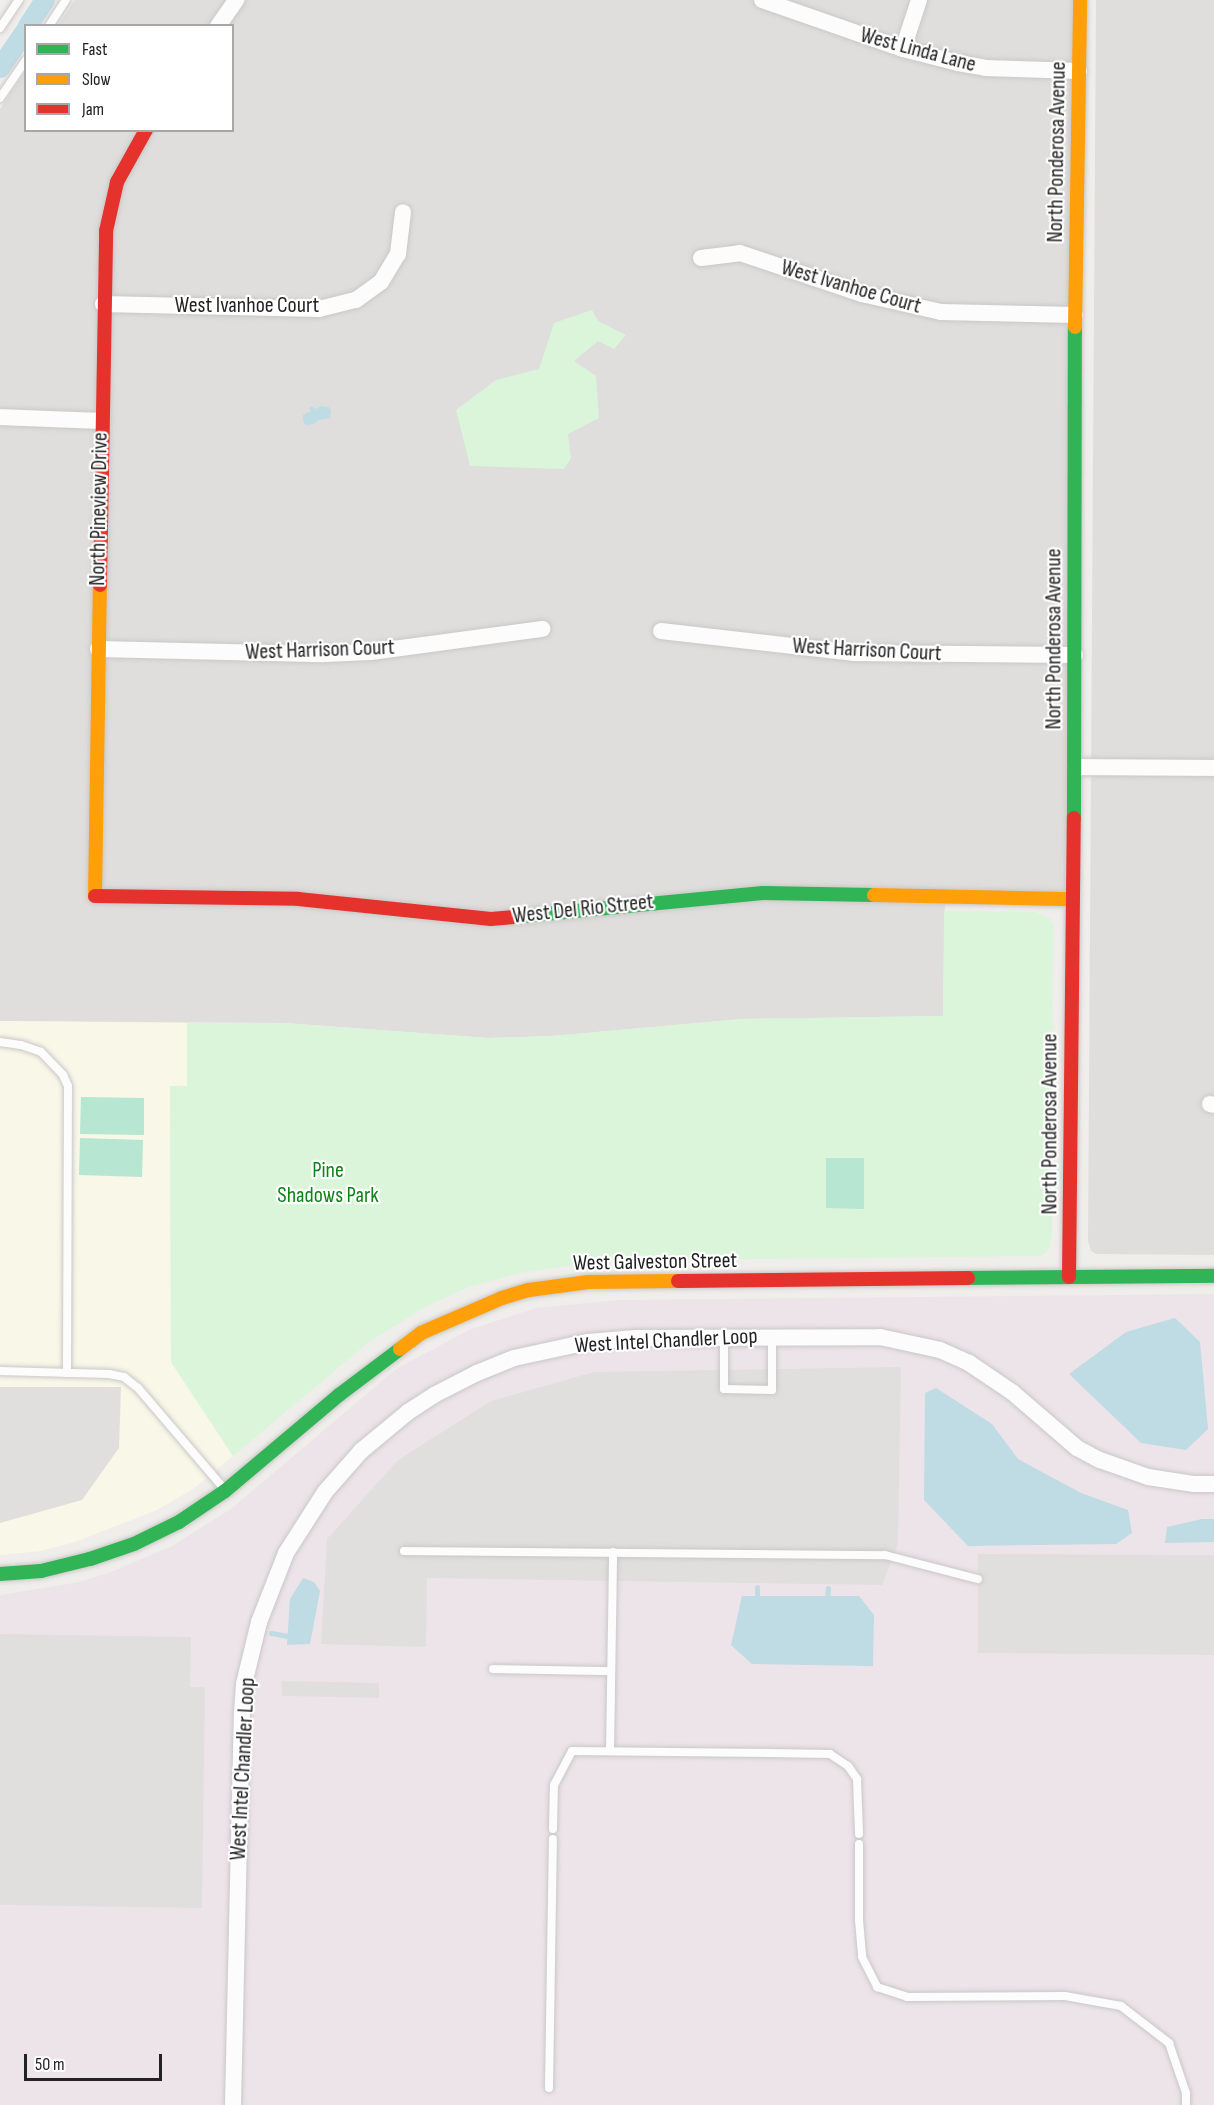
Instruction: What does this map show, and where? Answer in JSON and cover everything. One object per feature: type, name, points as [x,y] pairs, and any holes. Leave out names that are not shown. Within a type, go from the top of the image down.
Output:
[{"type":"street","points":[[219,24],[236,0]]},
{"type":"street","name":"West Linda Lane","points":[[762,0],[903,49],[985,68],[1079,71]]},
{"type":"street","points":[[903,49],[919,0]]},
{"type":"street","name":"North Ponderosa Avenue","points":[[1069,1277],[1075,767],[1075,315],[1080,0]]},
{"type":"street","name":"North Pineview Drive","points":[[94,896],[100,421],[106,231],[117,182],[145,132]]},
{"type":"street","name":"West Ivanhoe Court","points":[[103,304],[319,309],[356,300],[381,282],[398,254],[403,212]]},
{"type":"street","name":"West Ivanhoe Court","points":[[701,258],[740,253],[862,294],[941,312],[1075,315]]},
{"type":"street","points":[[0,417],[100,421]]},
{"type":"street","name":"West Harrison Court","points":[[98,650],[359,652],[542,629]]},
{"type":"street","name":"West Harrison Court","points":[[661,631],[853,653],[1075,655]]},
{"type":"street","points":[[1075,767],[1214,768]]},
{"type":"street","name":"West Del Rio Street","points":[[94,896],[298,899],[491,919],[763,893],[1073,899]]},
{"type":"street","name":"West Galveston Street","points":[[0,1574],[41,1571],[90,1559],[134,1544],[179,1522],[225,1491],[339,1395],[421,1333],[502,1298],[529,1290],[588,1282],[1214,1276]]},
{"type":"street","name":"West Intel Chandler Loop","points":[[233,2105],[244,1684],[266,1602],[286,1553],[308,1515],[343,1470],[382,1433],[434,1395],[477,1372],[535,1352],[588,1342],[724,1337],[880,1337],[940,1350],[993,1378],[1077,1448],[1100,1460],[1148,1477],[1194,1484],[1214,1484]]},
{"type":"lane","points":[[0,28],[19,0]]},
{"type":"lane","points":[[50,24],[66,0]]},
{"type":"lane","points":[[0,98],[24,63]]},
{"type":"lane","points":[[0,1042],[21,1045],[41,1052],[63,1075],[68,1086],[67,1373]]},
{"type":"lane","points":[[724,1337],[724,1389],[772,1390],[772,1337]]},
{"type":"lane","points":[[0,1371],[124,1377],[138,1388],[225,1491]]},
{"type":"lane","points":[[404,1551],[885,1555],[978,1579]]},
{"type":"lane","points":[[610,1751],[613,1552]]},
{"type":"lane","points":[[493,1669],[611,1671]]},
{"type":"lane","points":[[553,1829],[554,1785],[572,1751],[830,1754],[848,1766],[857,1779],[859,1834]]},
{"type":"lane","points":[[549,2088],[553,1839]]},
{"type":"lane","points":[[859,1844],[858,1920],[862,1957],[877,1987],[907,1997],[1065,1996],[1121,2006],[1169,2043],[1186,2093],[1186,2105]]},
{"type":"shaded area","points":[[75,0],[1079,0],[1073,899],[945,896],[943,1016],[742,1019],[552,1036],[488,1038],[285,1023],[0,1021],[0,109],[24,73],[24,132],[234,132],[234,24],[59,24]]},
{"type":"shaded area","points":[[1096,0],[1214,0],[1214,1255],[1096,1254],[1091,1251],[1088,1241]]},
{"type":"shaded area","points":[[0,1021],[187,1023],[187,1086],[170,1086],[171,1362],[233,1456],[193,1489],[157,1510],[75,1542],[40,1551],[0,1555]]},
{"type":"shaded area","points":[[1214,1294],[1214,2105],[0,2105],[0,1595],[79,1582],[111,1572],[172,1546],[231,1509],[396,1369],[471,1329],[536,1308],[618,1300]]},
{"type":"shaded area","points":[[901,1367],[898,1544],[882,1585],[427,1578],[426,1647],[321,1644],[327,1539],[398,1460],[491,1401],[594,1372]]},
{"type":"shaded area","points":[[0,1387],[121,1387],[119,1448],[82,1500],[0,1523]]},
{"type":"shaded area","points":[[978,1554],[1214,1555],[1214,1655],[978,1653]]},
{"type":"shaded area","points":[[0,1634],[191,1637],[190,1687],[205,1687],[202,1908],[0,1905]]},
{"type":"shaded area","points":[[282,1681],[379,1683],[379,1698],[282,1696]]},
{"type":"green space","points":[[592,310],[598,321],[626,335],[614,349],[598,341],[574,361],[596,376],[599,418],[568,434],[571,458],[564,469],[470,466],[456,410],[496,380],[539,369],[554,323]]},
{"type":"green space","name":"Pine Shadows Park","points":[[944,911],[1036,912],[1050,919],[1053,924],[1052,1234],[1048,1251],[1041,1256],[677,1260],[573,1265],[520,1273],[469,1287],[425,1307],[369,1342],[233,1456],[171,1362],[170,1086],[187,1086],[187,1023],[285,1023],[488,1038],[552,1036],[742,1019],[943,1016]]},
{"type":"green space","points":[[81,1097],[144,1098],[144,1135],[80,1134]]},
{"type":"green space","points":[[80,1138],[143,1140],[142,1177],[79,1175]]},
{"type":"green space","points":[[826,1158],[864,1158],[864,1209],[826,1208]]},
{"type":"water","points":[[312,406],[315,409],[321,406],[329,407],[330,418],[306,425],[303,415],[311,411],[309,408]]},
{"type":"water","points":[[1175,1318],[1200,1342],[1208,1429],[1186,1450],[1141,1443],[1069,1374],[1126,1332]]},
{"type":"water","points":[[936,1388],[992,1424],[1018,1459],[1081,1493],[1128,1510],[1132,1533],[1116,1544],[968,1546],[924,1500],[925,1393]]},
{"type":"water","points":[[1202,1519],[1214,1519],[1214,1542],[1165,1543],[1167,1527]]},
{"type":"water","points":[[303,1578],[314,1582],[320,1591],[310,1644],[287,1645],[290,1599]]},
{"type":"water","points":[[742,1596],[859,1596],[874,1615],[873,1666],[752,1664],[731,1645]]},
{"type":"waterway","points":[[29,24],[45,0]]},
{"type":"waterway","points":[[0,68],[24,33]]},
{"type":"waterway","points":[[757,1587],[757,1600]]},
{"type":"waterway","points":[[827,1601],[828,1588]]},
{"type":"waterway","points":[[271,1633],[288,1636]]},
{"type":"traffic: fast","points":[[1074,818],[1075,327]]},
{"type":"traffic: fast","points":[[514,917],[763,893],[874,895]]},
{"type":"traffic: fast","points":[[968,1278],[1214,1276]]},
{"type":"traffic: fast","points":[[0,1574],[41,1571],[90,1559],[134,1544],[179,1522],[225,1491],[339,1395],[400,1349]]},
{"type":"traffic: slow","points":[[1075,327],[1080,0]]},
{"type":"traffic: slow","points":[[95,896],[100,585]]},
{"type":"traffic: slow","points":[[874,895],[1073,899]]},
{"type":"traffic: slow","points":[[400,1349],[421,1333],[502,1298],[529,1290],[588,1282],[678,1281]]},
{"type":"traffic: jam","points":[[100,585],[106,231],[117,182],[145,132]]},
{"type":"traffic: jam","points":[[1069,1277],[1074,818]]},
{"type":"traffic: jam","points":[[95,896],[298,899],[491,919],[514,917]]},
{"type":"traffic: jam","points":[[678,1281],[968,1278]]}]
